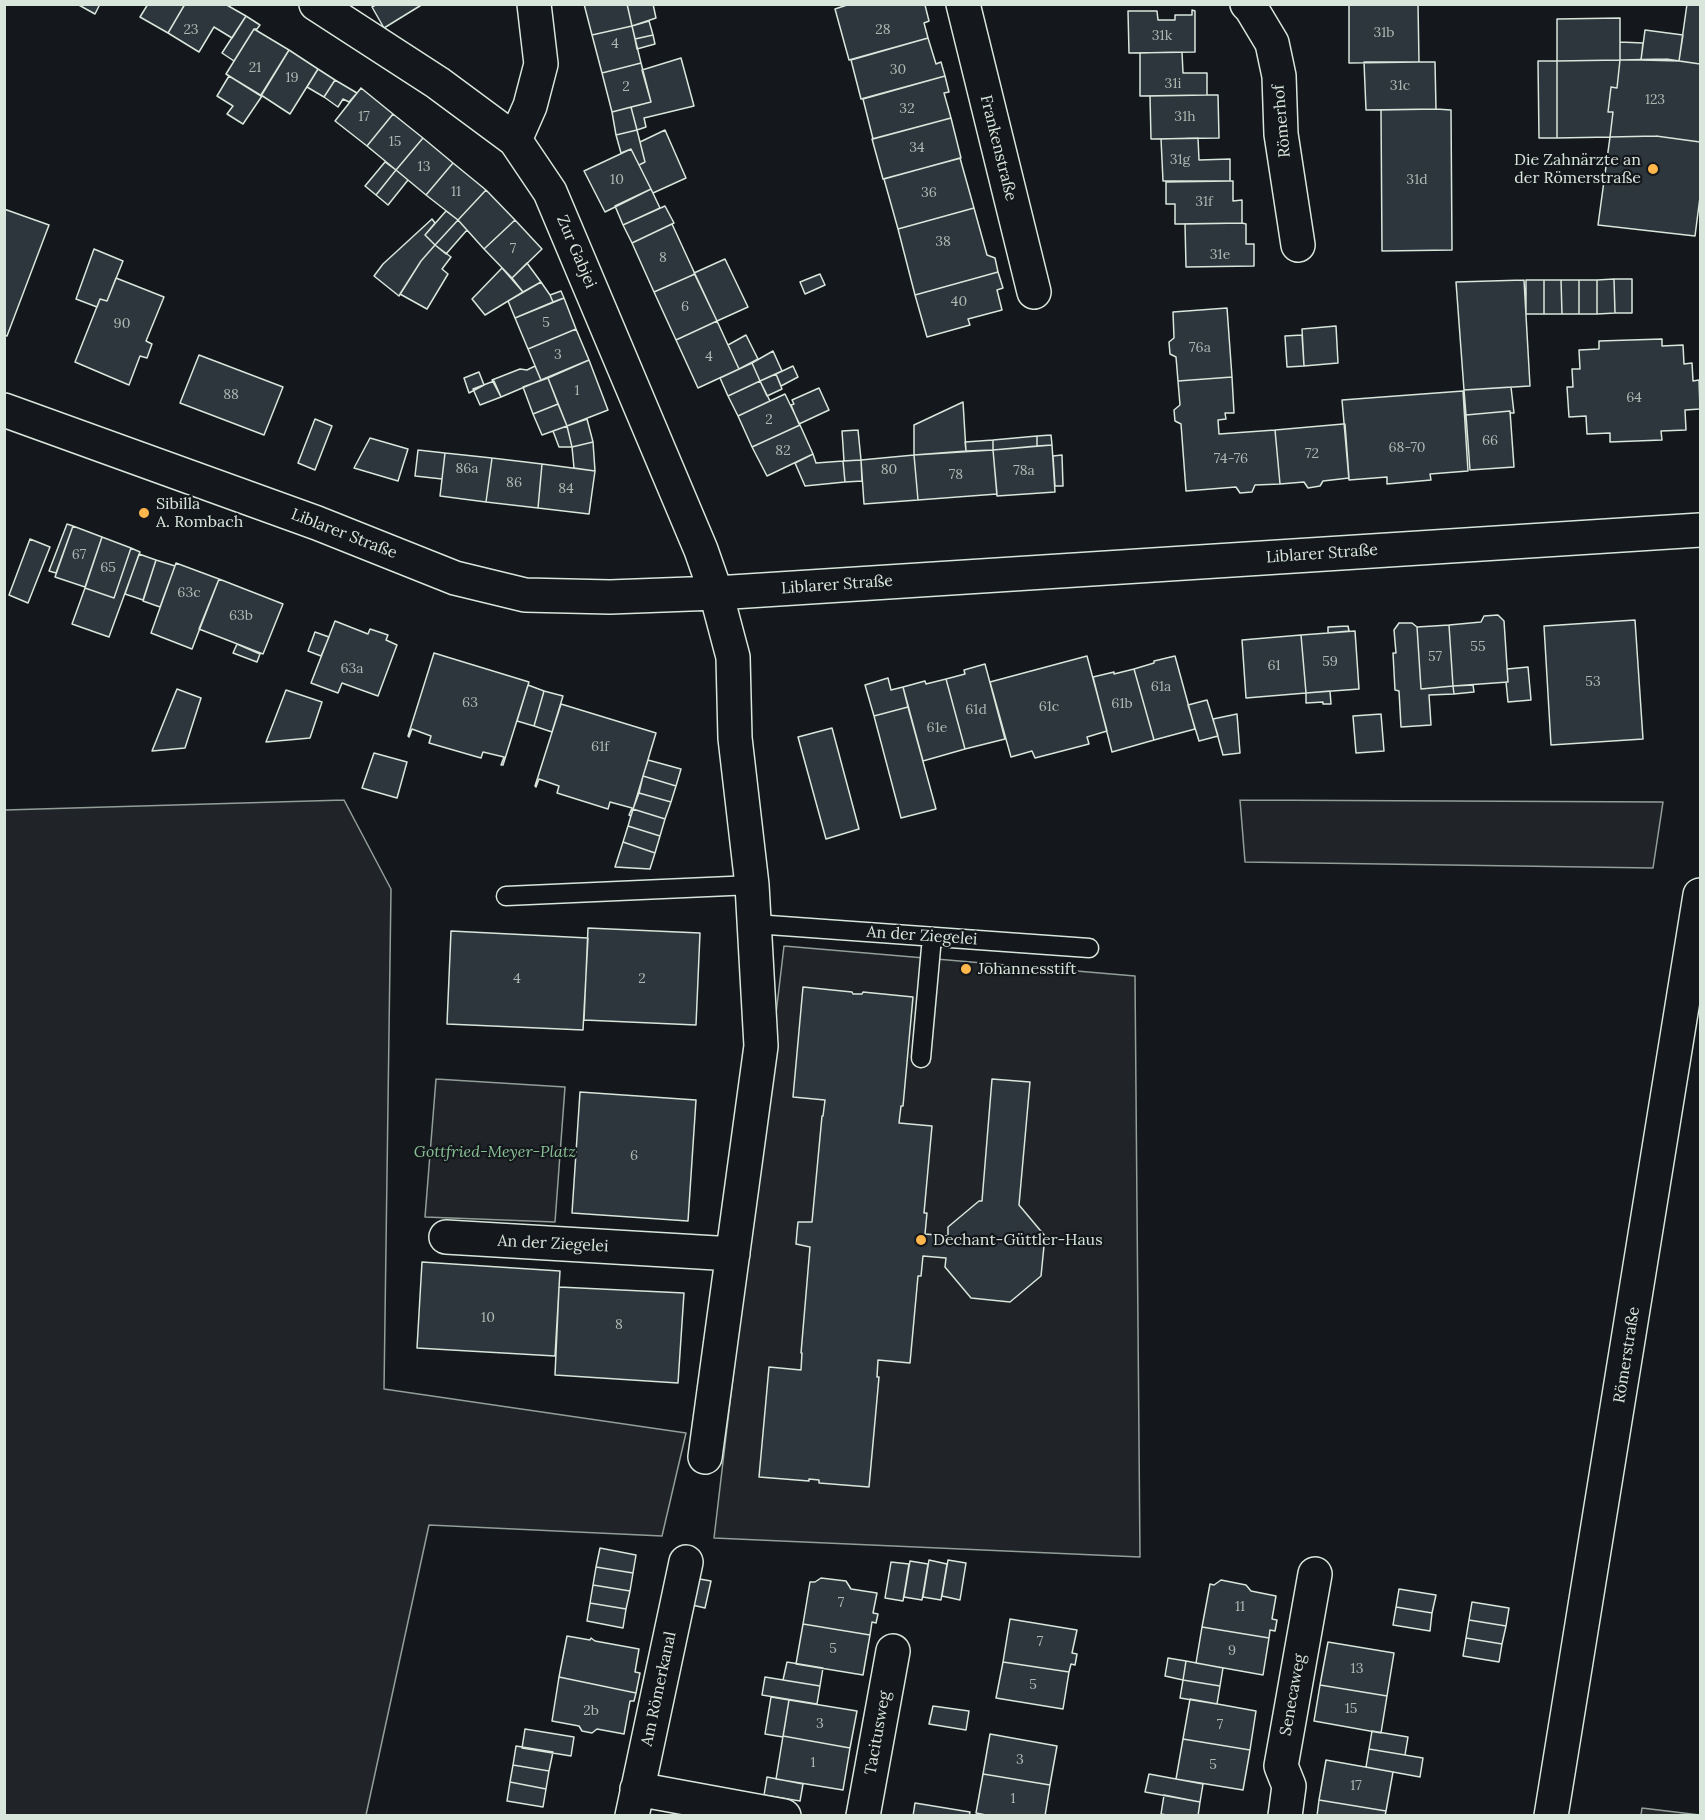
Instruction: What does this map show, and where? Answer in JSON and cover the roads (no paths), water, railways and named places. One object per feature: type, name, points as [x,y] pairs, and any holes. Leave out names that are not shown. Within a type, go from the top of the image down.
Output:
[{"type":"street","name":"Zur Gabjei","points":[[316,4],[438,83],[515,140],[550,192],[696,539],[716,593]]},
{"type":"street","points":[[515,140],[530,106],[541,64],[534,4]]},
{"type":"street","name":"Frankenstraße","points":[[963,4],[1034,292]]},
{"type":"street","name":"Römerhof","points":[[1247,4],[1272,44],[1279,76],[1281,134],[1298,244]]},
{"type":"street","name":"Liblarer Straße","points":[[4,410],[317,523],[454,578],[525,595],[610,597],[716,593],[1701,530]]},
{"type":"street","points":[[705,1457],[761,1046],[752,885],[735,738],[733,657],[716,593]]},
{"type":"street","name":"Römerstraße","points":[[1551,1815],[1701,895]]},
{"type":"street","name":"An der Ziegelei","points":[[446,1237],[733,1254]]},
{"type":"street","name":"Am Römerkanal","points":[[634,1802],[686,1562]]},
{"type":"street","name":"Senecaweg","points":[[1285,1815],[1289,1786],[1281,1766],[1315,1574]]},
{"type":"street","name":"Tacitusweg","points":[[863,1815],[893,1651]]},
{"type":"street","points":[[634,1802],[783,1815]]},
{"type":"lane","points":[[506,896],[752,885]]},
{"type":"lane","name":"An der Ziegelei","points":[[755,924],[1089,948]]},
{"type":"lane","points":[[921,1058],[932,937]]},
{"type":"place","name":"Die Zahnärzte an der Römerstraße","points":[[1653,169]]},
{"type":"place","name":"Sibilla A. Rombach","points":[[144,513]]},
{"type":"place","name":"Johannesstift","points":[[966,969]]},
{"type":"place","name":"Dechant-Güttler-Haus","points":[[921,1240]]},
{"type":"park label","name":"Gottfried-Meyer-Platz","points":[[495,1152]]}]
